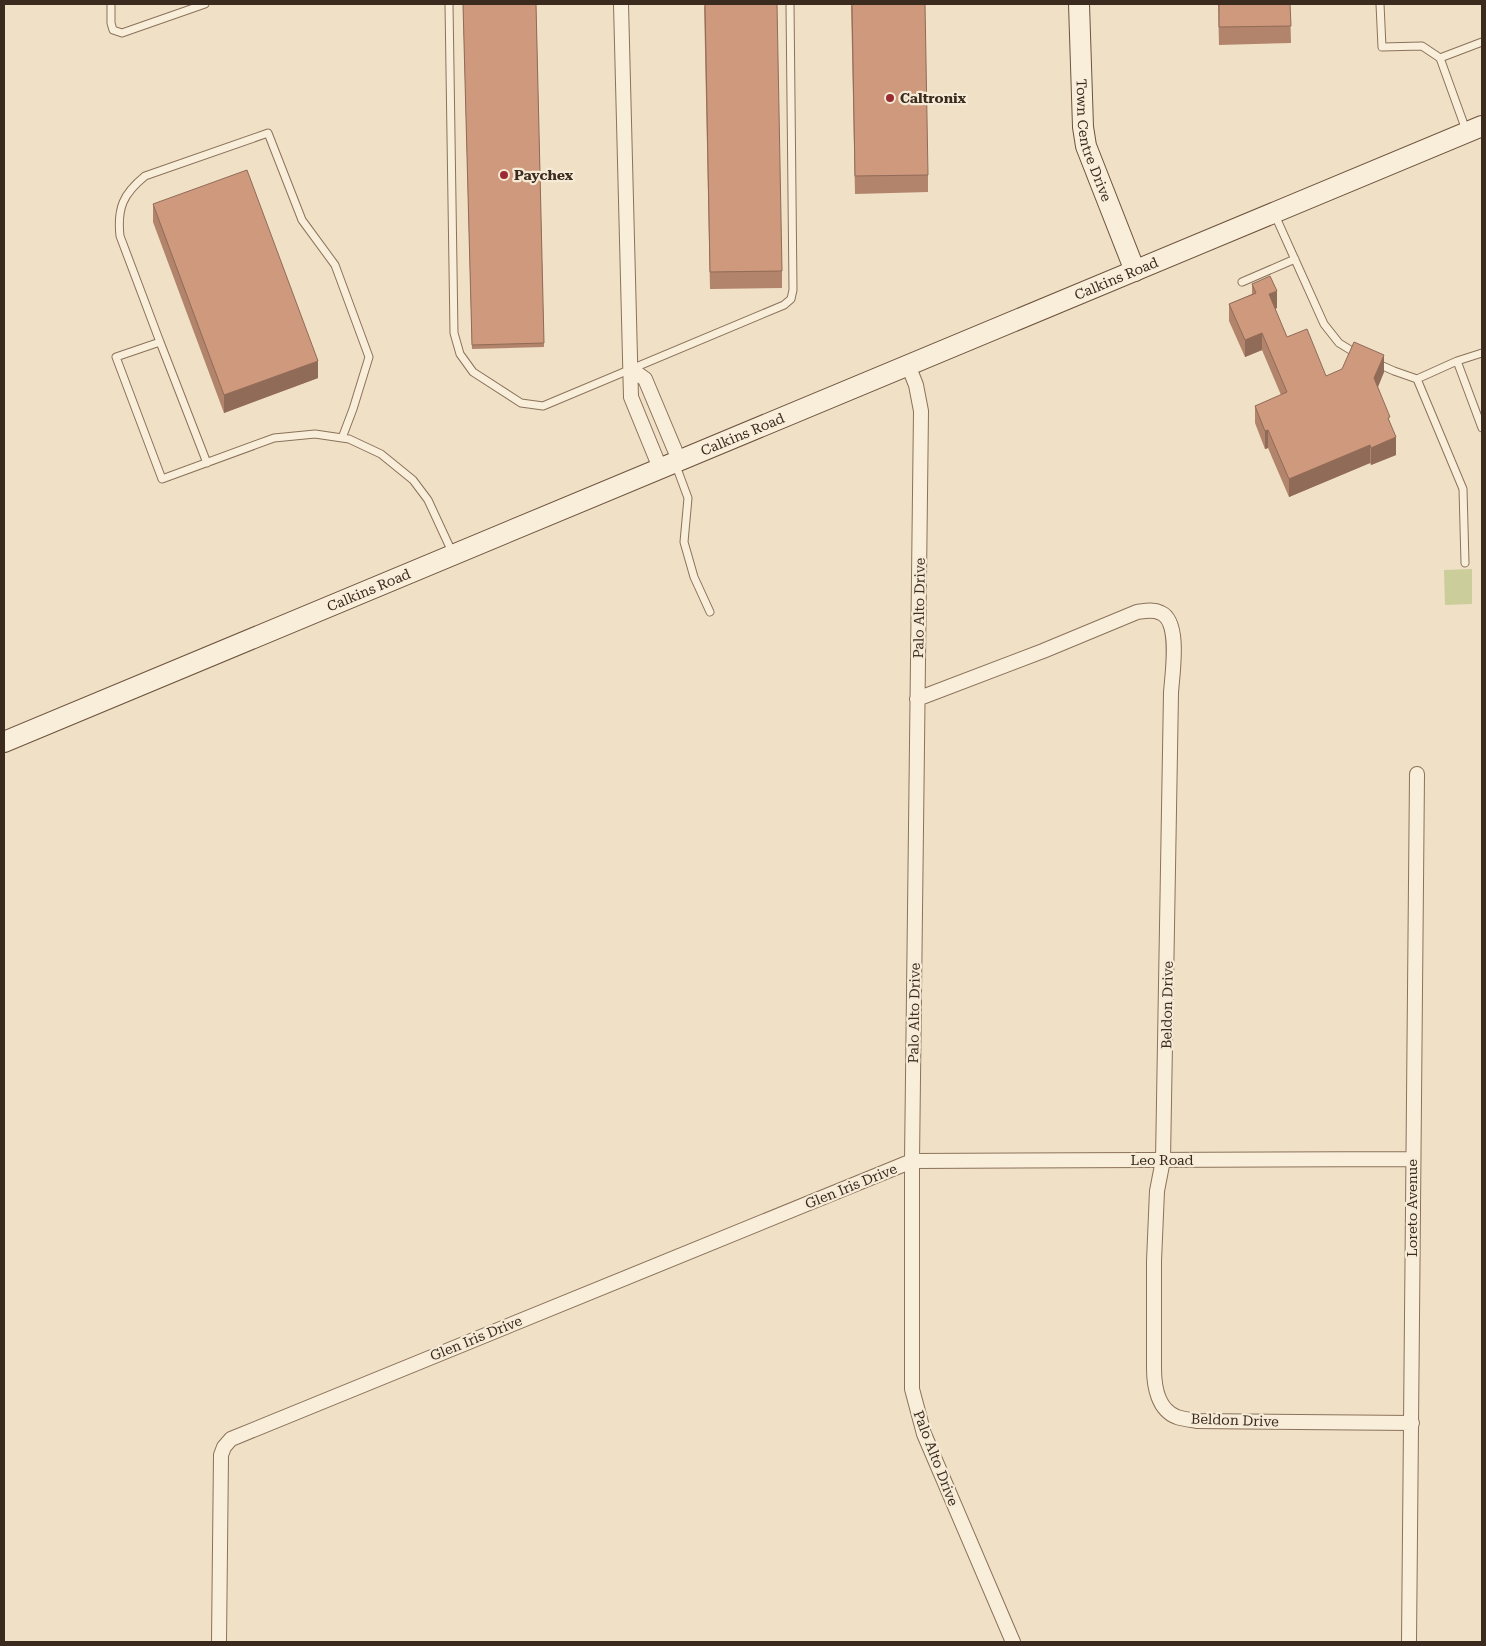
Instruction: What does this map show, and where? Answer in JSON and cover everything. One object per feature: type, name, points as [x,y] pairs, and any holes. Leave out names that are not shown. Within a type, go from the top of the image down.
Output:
[{"type":"main road","name":"Town Centre Drive","points":[[1079,4],[1083,127],[1086,146],[1136,270]]},
{"type":"main road","name":"Calkins Road","points":[[4,742],[1474,130]]},
{"type":"street","points":[[621,4],[631,397],[671,464]]},
{"type":"street","name":"Palo Alto Drive","points":[[908,365],[916,386],[922,411],[912,1161],[912,1389],[924,1434],[1013,1642]]},
{"type":"street","points":[[631,369],[645,379],[671,464]]},
{"type":"street","name":"Beldon Drive","points":[[917,700],[1137,612],[1151,610],[1162,613],[1168,619],[1172,630],[1174,647],[1171,693],[1164,1160],[1157,1191],[1154,1261],[1154,1383],[1164,1407],[1177,1417],[1197,1421],[1412,1423]]},
{"type":"street","name":"Loreto Avenue","points":[[1409,1642],[1416,774]]},
{"type":"street","name":"Leo Road","points":[[912,1161],[1412,1159]]},
{"type":"street","name":"Glen Iris Drive","points":[[219,1642],[221,1455],[224,1446],[231,1439],[912,1161]]},
{"type":"lane","points":[[111,4],[113,30],[122,33],[205,4]]},
{"type":"lane","points":[[449,4],[454,333],[460,354],[473,372],[521,403],[543,406],[784,305],[791,299],[793,290],[790,4]]},
{"type":"lane","points":[[1380,4],[1382,47],[1422,46],[1440,58],[1474,130]]},
{"type":"lane","points":[[1440,58],[1482,42]]},
{"type":"lane","points":[[207,463],[120,236],[118,220],[123,201],[134,186],[145,176],[268,133],[302,220],[335,265],[369,357],[342,438]]},
{"type":"lane","points":[[1274,213],[1324,324],[1339,343],[1364,357]]},
{"type":"lane","points":[[1242,282],[1295,259]]},
{"type":"lane","points":[[160,342],[116,357],[162,479],[274,438],[315,434],[349,439],[382,454],[413,480],[428,500],[454,555]]},
{"type":"lane","points":[[1371,361],[1417,378],[1482,353]]},
{"type":"lane","points":[[1457,362],[1482,428]]},
{"type":"lane","points":[[1417,378],[1463,490],[1465,563]]},
{"type":"lane","points":[[671,464],[688,498],[684,542],[694,577],[710,612]]},
{"type":"green space","points":[[1472,569],[1472,604],[1445,605],[1444,570]]},
{"type":"building","name":"Paychex","points":[[463,4],[536,4],[544,343],[472,345]]},
{"type":"building","points":[[705,4],[777,4],[782,271],[710,272]]},
{"type":"building","name":"Caltronix","points":[[852,4],[925,4],[928,175],[855,176]]},
{"type":"building","points":[[1219,4],[1290,4],[1291,26],[1219,27]]},
{"type":"building","points":[[247,170],[318,361],[224,395],[153,204]]},
{"type":"building","points":[[1270,276],[1277,291],[1269,294],[1287,337],[1307,329],[1326,376],[1342,369],[1354,342],[1384,355],[1374,378],[1396,437],[1371,448],[1370,445],[1289,479],[1268,430],[1265,431],[1255,406],[1287,392],[1262,333],[1245,340],[1229,304],[1256,293],[1252,284]]},
{"type":"place","name":"Caltronix","points":[[890,98]]},
{"type":"place","name":"Paychex","points":[[504,175]]}]
